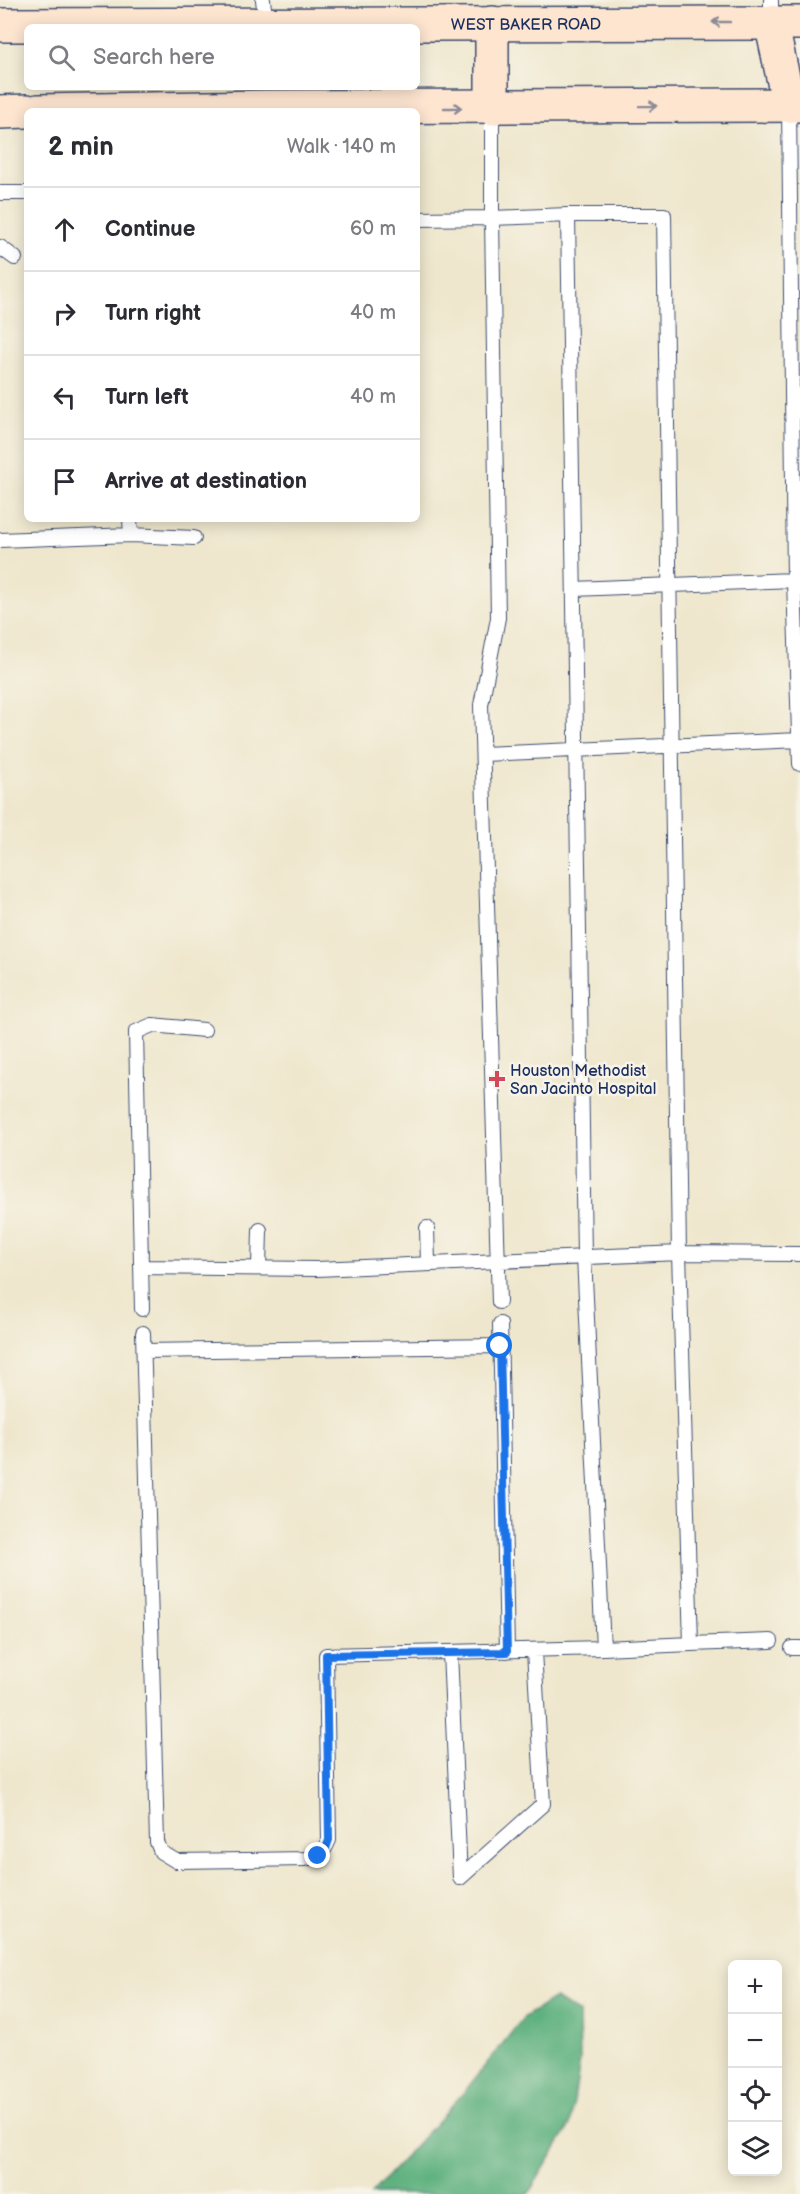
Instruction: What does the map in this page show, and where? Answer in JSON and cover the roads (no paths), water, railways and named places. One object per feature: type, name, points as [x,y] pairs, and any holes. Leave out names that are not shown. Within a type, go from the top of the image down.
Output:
[{"type":"main road","name":"WEST BAKER ROAD","points":[[33,24],[265,17],[492,23],[780,15]]},
{"type":"main road","points":[[114,108],[265,102],[492,108],[794,105],[780,15]]},
{"type":"main road","points":[[492,23],[492,108]]},
{"type":"main road","name":"WEST BAKER ROAD","points":[[0,25],[24,24]]},
{"type":"main road","points":[[0,112],[24,111]]},
{"type":"lane","points":[[794,105],[794,580],[800,764]]},
{"type":"lane","points":[[492,108],[498,618],[493,654],[483,683],[481,705],[499,1302]]},
{"type":"lane","points":[[0,193],[24,193]]},
{"type":"lane","points":[[568,214],[584,1257],[603,1648]]},
{"type":"lane","points":[[420,219],[568,214],[664,214],[679,1253],[691,1644]]},
{"type":"lane","points":[[0,247],[15,258]]},
{"type":"lane","points":[[130,522],[131,535]]},
{"type":"lane","points":[[0,540],[131,535],[194,538]]},
{"type":"lane","points":[[574,589],[794,580]]},
{"type":"lane","points":[[483,754],[799,740]]},
{"type":"lane","points":[[142,1309],[136,1032],[152,1025],[204,1030]]},
{"type":"lane","points":[[427,1228],[428,1263]]},
{"type":"lane","points":[[259,1268],[260,1230]]},
{"type":"lane","points":[[141,1267],[317,1269],[679,1253],[800,1254]]},
{"type":"lane","points":[[500,1324],[507,1652]]},
{"type":"lane","points":[[143,1334],[157,1842],[161,1852],[176,1861],[318,1856],[325,1851],[329,1840],[326,1655],[534,1652],[771,1641]]},
{"type":"lane","points":[[144,1351],[500,1346]]},
{"type":"lane","points":[[450,1652],[460,1878],[543,1804],[534,1652]]},
{"type":"place","name":"Houston Methodist San Jacinto Hospital","points":[[497,1079]]}]
